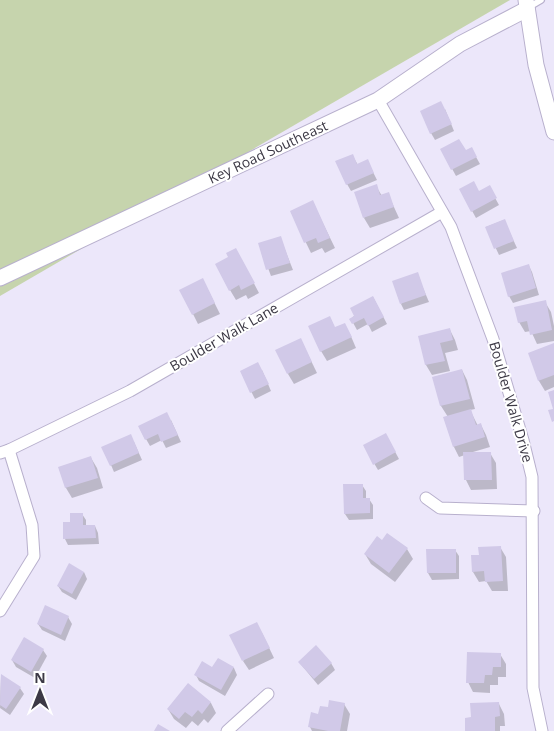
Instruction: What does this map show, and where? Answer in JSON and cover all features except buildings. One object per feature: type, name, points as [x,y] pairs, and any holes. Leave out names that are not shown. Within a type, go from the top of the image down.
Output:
[{"type":"street","name":"Key Road Southeast","points":[[0,278],[378,100],[460,44],[527,4]]},
{"type":"street","points":[[527,4],[536,65],[554,132]]},
{"type":"street","name":"Boulder Walk Drive","points":[[378,100],[451,227],[493,339],[532,477],[534,511],[533,688],[542,731]]},
{"type":"street","name":"Boulder Walk Lane","points":[[5,452],[130,391],[442,212]]},
{"type":"street","points":[[0,611],[34,556],[32,525],[5,452]]},
{"type":"street","points":[[426,498],[440,508],[534,511]]},
{"type":"street","points":[[227,731],[268,694]]},
{"type":"lane","points":[[527,4],[541,0]]},
{"type":"green space","points":[[0,0],[510,0],[0,296]]}]
